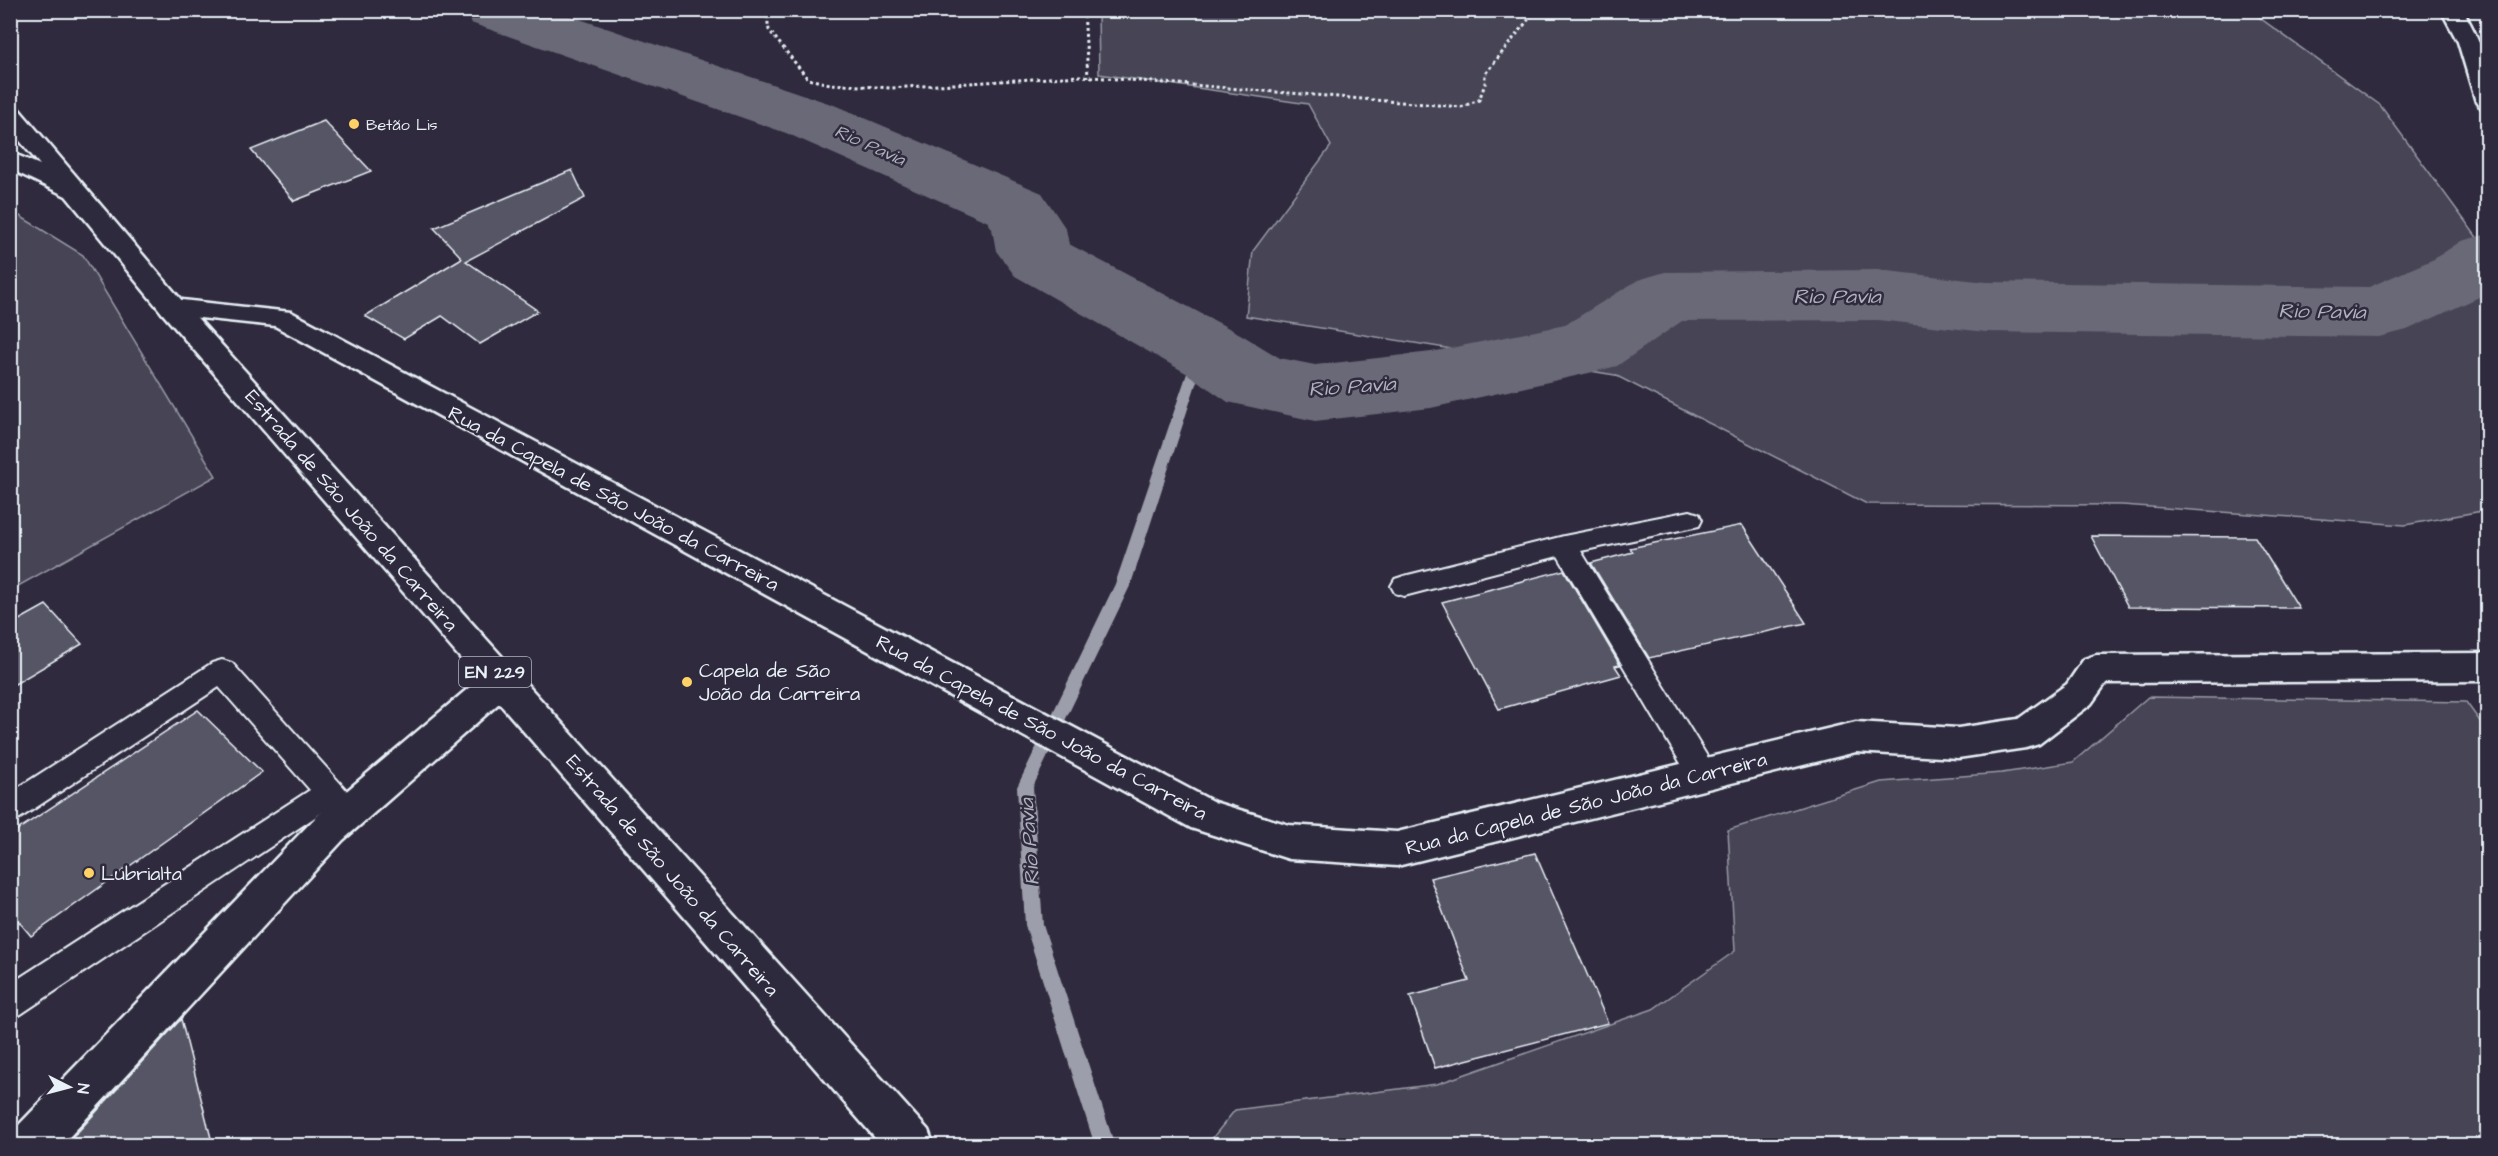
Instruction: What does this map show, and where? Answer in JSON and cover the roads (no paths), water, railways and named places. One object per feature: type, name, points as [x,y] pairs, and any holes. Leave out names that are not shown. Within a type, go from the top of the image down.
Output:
[{"type":"street","points":[[2452,10],[2469,42],[2487,102]]},
{"type":"street","name":"EN 229","points":[[10,113],[81,196]]},
{"type":"street","name":"EN 229","points":[[10,159],[81,196]]},
{"type":"street","name":"Estrada de São João da Carreira","points":[[81,196],[173,308],[912,1146]]},
{"type":"street","name":"Rua da Capela de São João da Carreira","points":[[173,308],[281,318],[1204,816],[1289,842],[1398,849],[1856,737],[1958,743],[2026,733],[2079,694],[2096,669],[2487,667]]},
{"type":"street","points":[[30,1146],[322,837],[339,802],[502,680]]},
{"type":"lane","points":[[1404,586],[1564,545],[1690,520]]},
{"type":"lane","points":[[1564,545],[1703,775]]},
{"type":"lane","points":[[10,809],[222,671],[339,802],[10,1003]]},
{"type":"waterway","name":"Rio Pavia","points":[[493,10],[673,74],[810,119],[1016,208],[1029,229],[1033,251],[1042,260],[1214,354],[1257,382],[1315,393],[1431,380],[1589,347],[1665,297],[1878,295],[1986,307],[2379,312],[2461,276],[2488,257]]},
{"type":"waterway","name":"Rio Pavia","points":[[1105,1146],[1034,925],[1025,787],[1123,584],[1202,347]]},
{"type":"place","name":"Betão Lis","points":[[354,124]]},
{"type":"place","name":"Capela de São João da Carreira","points":[[687,682]]},
{"type":"place","name":"Lubrialta","points":[[89,873]]}]
